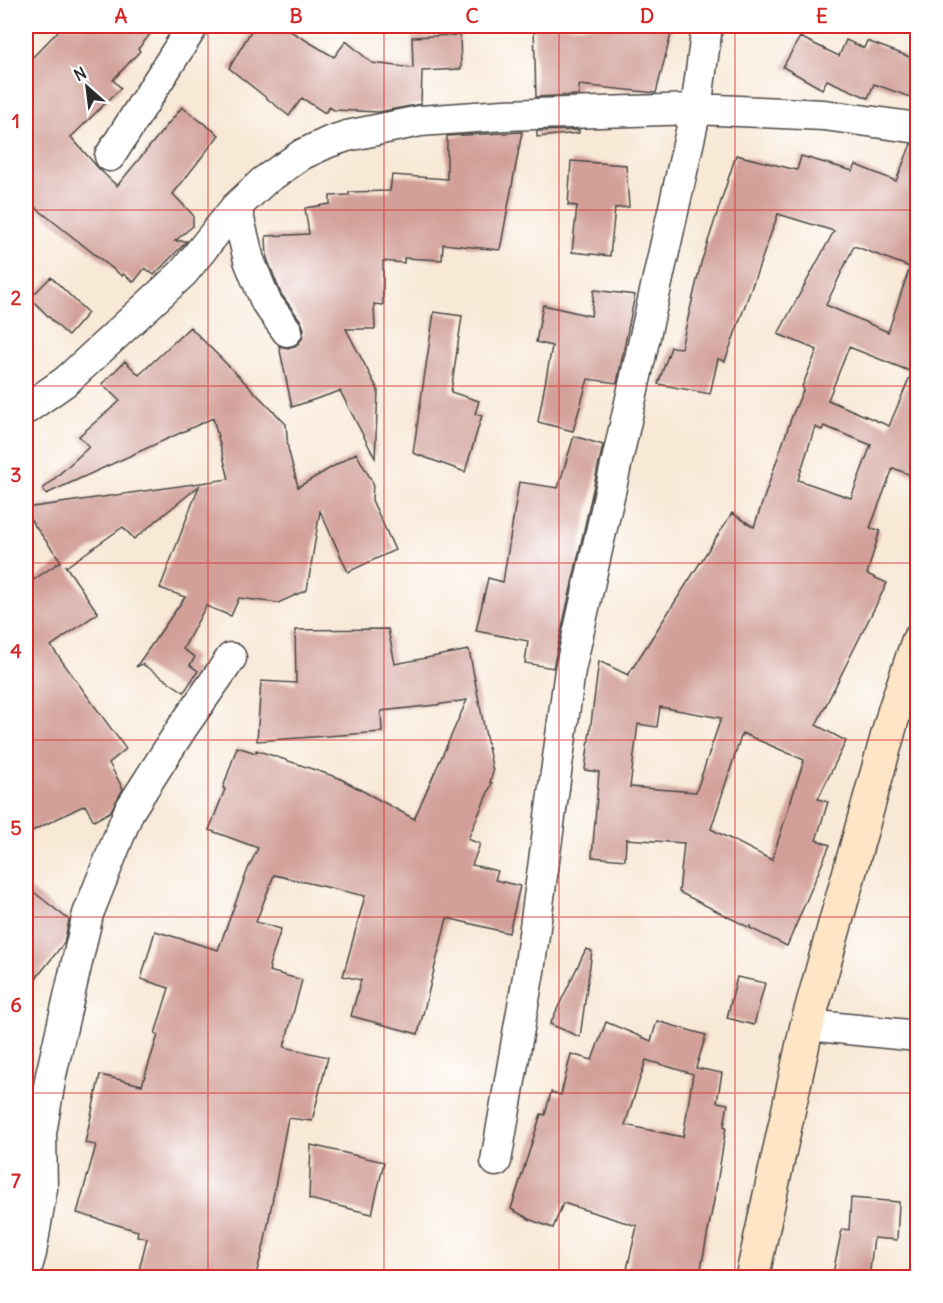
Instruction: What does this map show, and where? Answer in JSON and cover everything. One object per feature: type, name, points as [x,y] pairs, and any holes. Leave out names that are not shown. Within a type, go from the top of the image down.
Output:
[{"type":"main road","points":[[752,1278],[807,1025],[895,709],[918,641]]},
{"type":"street","points":[[110,156],[193,26]]},
{"type":"street","points":[[496,1161],[529,971],[570,670],[696,109],[707,26]]},
{"type":"street","points":[[26,409],[66,381],[183,273],[236,207],[264,181],[296,159],[329,142],[347,136],[420,121],[504,115],[696,109],[824,115],[918,128]]},
{"type":"street","points":[[236,207],[249,260],[266,302],[287,331]]},
{"type":"street","points":[[26,1270],[42,1188],[41,1133],[51,1075],[88,914],[129,811],[182,728],[231,658]]},
{"type":"street","points":[[807,1025],[918,1036]]},
{"type":"building","points":[[63,26],[157,26],[138,49],[140,51],[113,80],[121,88],[71,137],[117,186],[182,107],[219,135],[173,194],[193,215],[193,226],[175,241],[187,241],[154,275],[145,268],[134,282],[123,274],[122,276],[26,200],[26,64]]},
{"type":"building","points":[[254,26],[282,26],[334,57],[346,41],[372,63],[413,68],[412,37],[460,35],[461,69],[422,71],[421,104],[379,112],[334,110],[329,107],[325,113],[302,98],[289,116],[229,68]]},
{"type":"building","points":[[534,26],[673,26],[656,93],[579,85],[579,95],[536,97]]},
{"type":"building","points":[[800,37],[839,56],[846,40],[864,48],[867,41],[918,60],[918,100],[874,84],[868,98],[827,80],[822,89],[783,67]]},
{"type":"building","points":[[579,130],[579,133],[537,137],[537,131]]},
{"type":"building","points":[[522,132],[500,250],[443,244],[442,260],[404,258],[404,263],[383,261],[383,305],[374,304],[375,329],[346,329],[378,390],[375,458],[340,391],[292,407],[279,346],[288,348],[297,345],[302,339],[304,329],[301,321],[281,294],[267,258],[266,236],[309,234],[305,208],[330,204],[330,196],[349,195],[349,192],[390,191],[392,175],[447,179],[447,136]]},
{"type":"building","points":[[911,144],[918,145],[918,478],[893,468],[870,528],[880,530],[867,574],[887,583],[816,725],[846,741],[818,799],[828,802],[816,840],[830,845],[787,946],[679,892],[684,843],[626,839],[625,860],[592,857],[599,772],[585,770],[599,661],[628,675],[732,513],[754,527],[817,350],[778,334],[834,231],[778,214],[725,361],[718,359],[710,394],[658,384],[671,347],[681,348],[701,263],[736,155],[797,170],[801,156],[853,171],[856,165],[896,181]],"holes":[[[854,246],[910,267],[888,332],[826,305]],[[849,347],[912,372],[889,426],[828,400]],[[824,426],[871,445],[851,498],[798,480],[815,427],[822,430]],[[660,707],[721,718],[696,792],[630,787],[638,724],[657,727]],[[742,733],[804,760],[772,860],[711,829]]]},
{"type":"building","points":[[571,161],[626,165],[629,207],[615,208],[610,256],[572,252],[577,206],[568,205]]},
{"type":"building","points":[[51,277],[88,313],[68,336],[30,298]]},
{"type":"building","points":[[594,290],[635,295],[617,383],[588,379],[573,431],[538,422],[552,346],[536,342],[543,305],[591,316]]},
{"type":"building","points":[[434,312],[462,316],[451,392],[479,401],[475,414],[482,415],[465,472],[413,453]]},
{"type":"building","points":[[190,327],[286,424],[288,448],[298,487],[356,453],[373,483],[372,500],[395,550],[348,572],[320,511],[307,590],[278,603],[239,598],[231,616],[206,606],[183,649],[195,657],[190,665],[198,671],[184,692],[142,664],[136,667],[185,597],[160,588],[199,486],[134,539],[123,527],[66,567],[98,613],[51,646],[126,749],[109,763],[123,789],[110,812],[94,821],[85,805],[26,834],[26,585],[61,561],[26,514],[26,508],[229,479],[213,418],[46,494],[43,489],[89,447],[79,436],[120,401],[102,384],[125,361],[139,375]]},
{"type":"building","points":[[574,436],[603,445],[553,668],[525,663],[528,641],[476,631],[488,578],[503,582],[519,482],[558,488]]},
{"type":"building","points":[[388,629],[395,664],[469,650],[493,772],[490,782],[492,783],[468,839],[480,844],[472,865],[498,871],[495,880],[520,886],[509,933],[447,918],[418,1034],[351,1016],[361,980],[343,976],[365,896],[274,875],[256,922],[281,929],[269,971],[302,980],[284,1047],[328,1057],[312,1121],[288,1118],[264,1245],[255,1278],[137,1278],[147,1238],[137,1236],[138,1231],[77,1213],[96,1145],[85,1143],[100,1075],[142,1085],[158,1035],[155,1034],[169,988],[141,979],[155,931],[218,950],[258,848],[209,830],[225,789],[223,788],[237,747],[256,753],[256,750],[339,778],[414,819],[467,700],[381,711],[382,732],[257,741],[261,681],[296,683],[295,630]]},
{"type":"building","points":[[26,886],[69,920],[64,943],[26,991]]},
{"type":"building","points":[[586,949],[592,951],[580,1037],[550,1024]]},
{"type":"building","points":[[737,977],[765,983],[754,1025],[727,1018]]},
{"type":"building","points":[[657,1021],[706,1035],[696,1068],[722,1073],[717,1102],[728,1104],[724,1126],[726,1127],[699,1278],[625,1278],[637,1226],[563,1203],[553,1228],[511,1209],[541,1114],[545,1115],[551,1092],[561,1095],[571,1054],[592,1060],[606,1022],[651,1041]],"holes":[[[646,1060],[693,1074],[683,1137],[625,1125]]]},
{"type":"building","points":[[311,1145],[384,1162],[372,1214],[309,1199]]},
{"type":"building","points":[[851,1198],[899,1202],[897,1240],[874,1238],[869,1278],[832,1278],[842,1229],[849,1230]]}]
